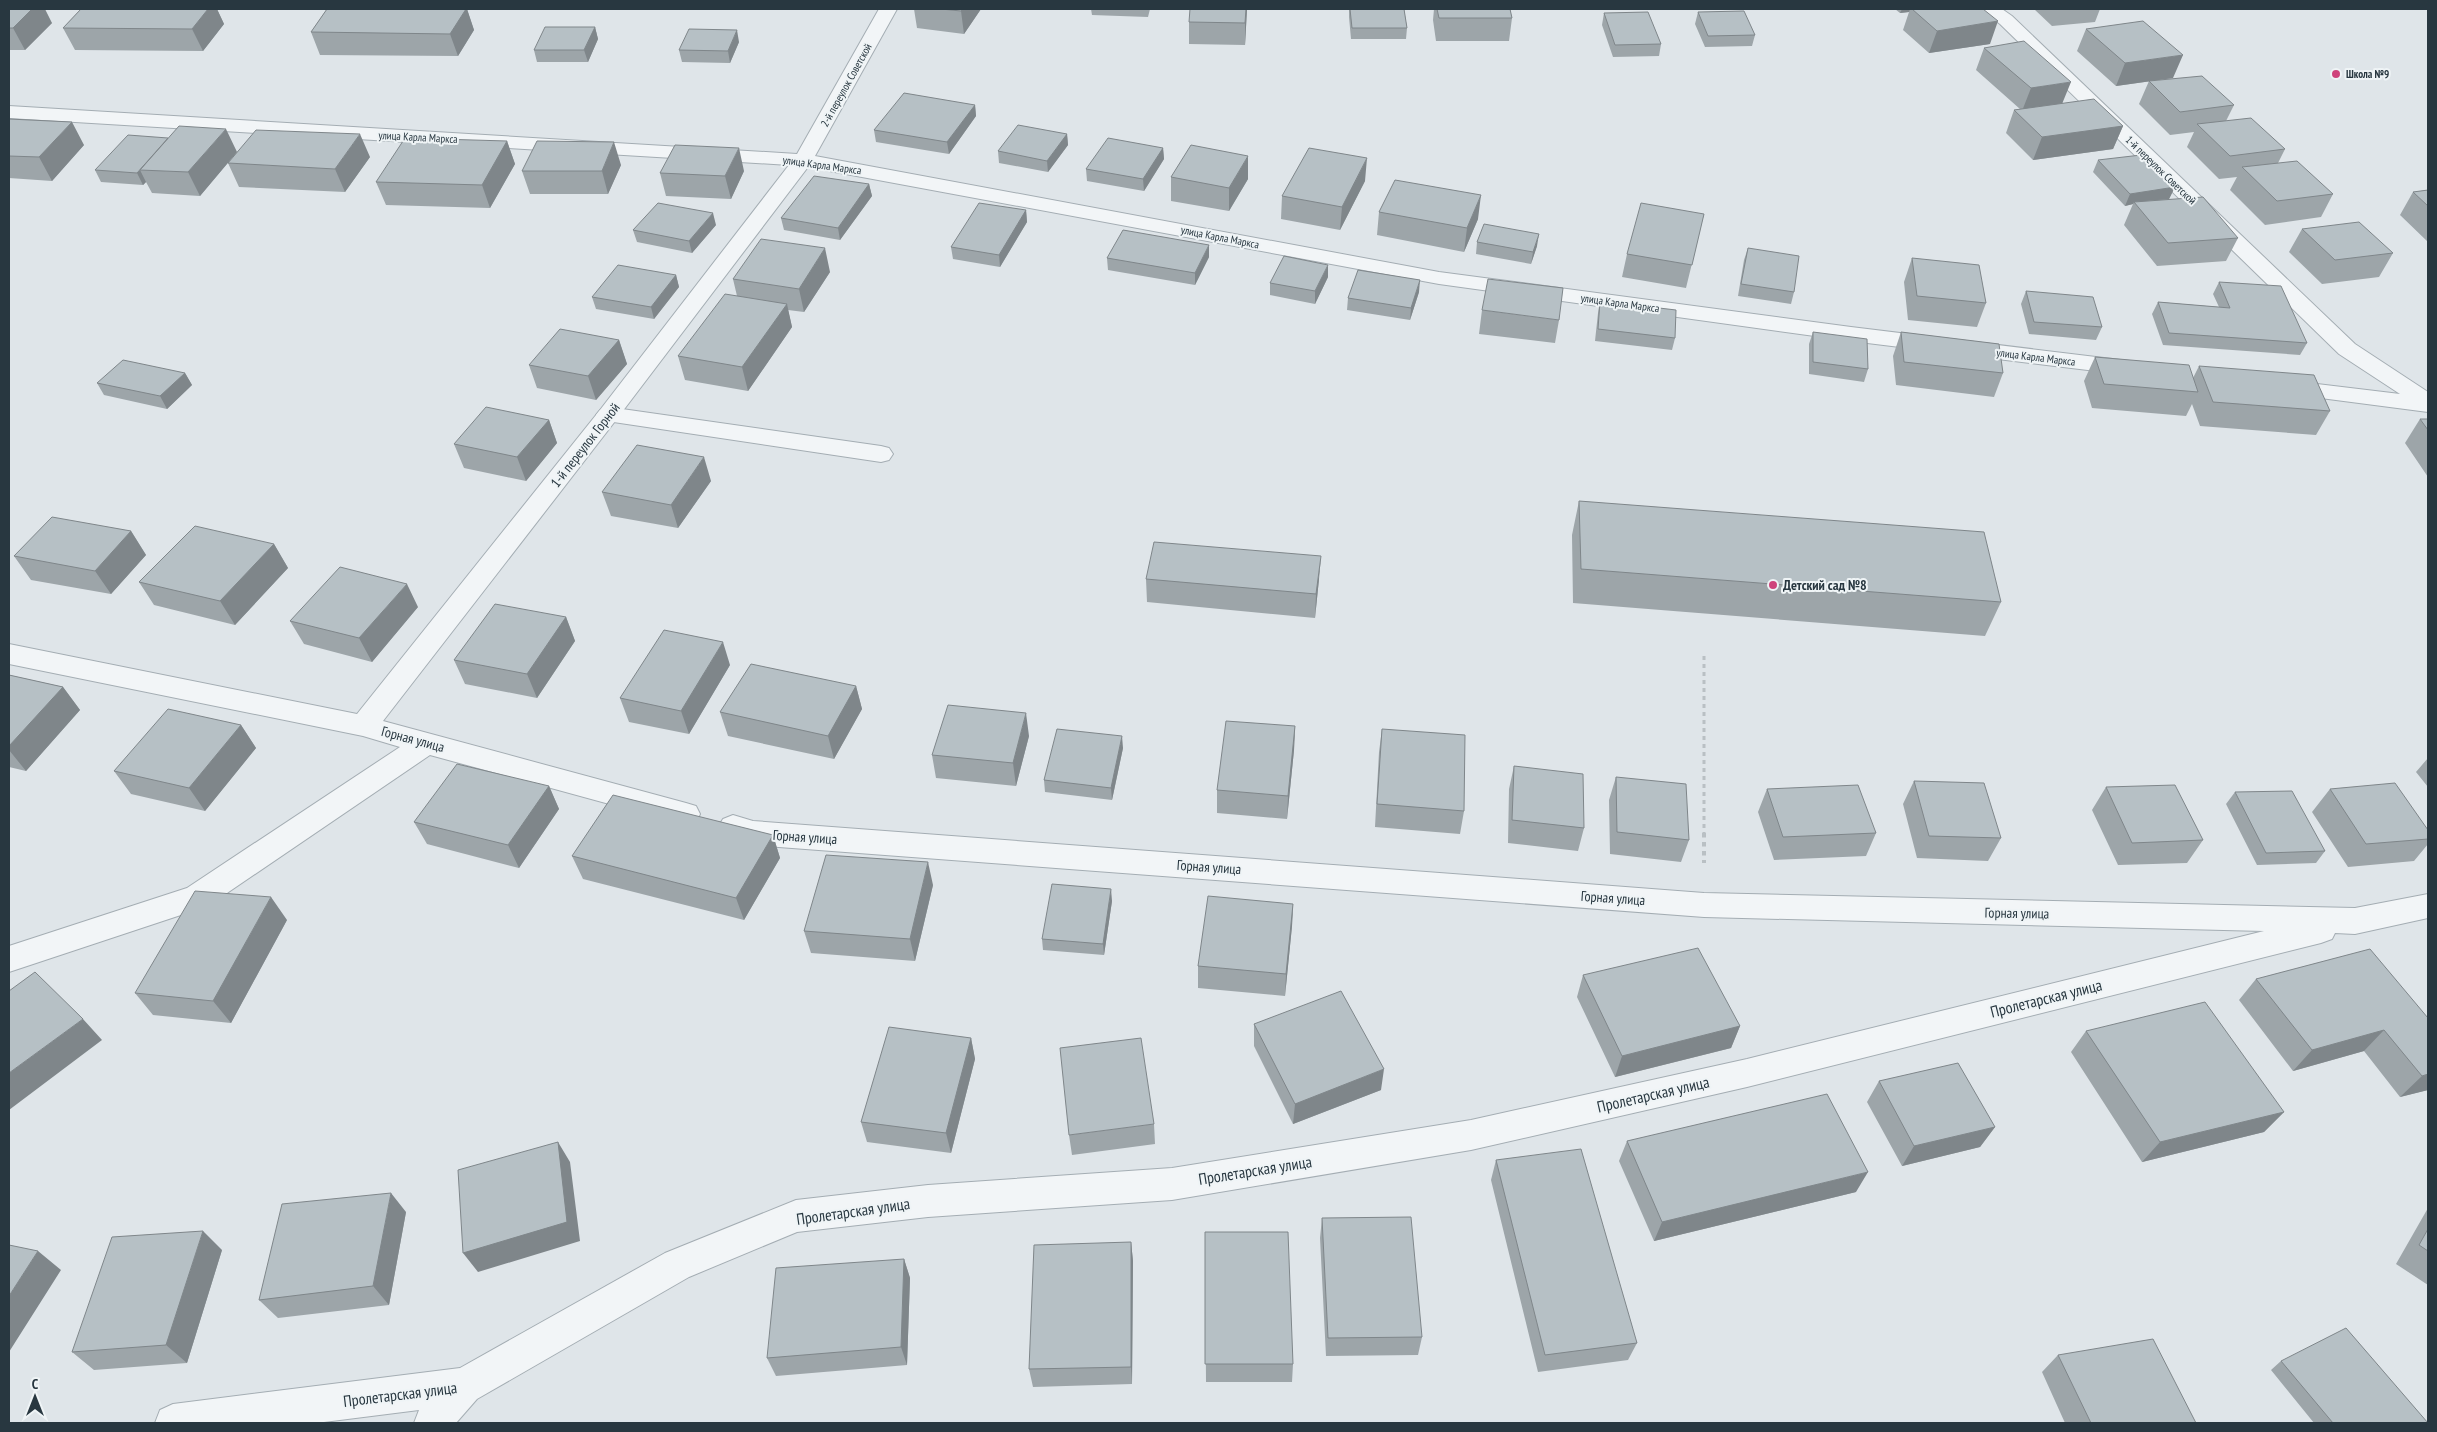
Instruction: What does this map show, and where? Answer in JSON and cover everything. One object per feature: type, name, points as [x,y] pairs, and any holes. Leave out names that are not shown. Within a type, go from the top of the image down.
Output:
[{"type":"street","name":"2-й переулок Советской","points":[[803,160],[888,9]]},
{"type":"street","name":"1-й переулок Советской","points":[[1990,9],[2006,20],[2347,349],[2428,404]]},
{"type":"street","name":"улица Карла Маркса","points":[[9,112],[803,160],[1439,278],[1851,334],[2145,370]]},
{"type":"street","name":"1-й переулок Горной","points":[[363,726],[608,415],[803,160]]},
{"type":"street","points":[[2262,385],[2428,404]]},
{"type":"street","points":[[608,415],[881,454]]},
{"type":"street","name":"Горная улица","points":[[9,654],[363,726],[753,833],[1704,905],[2355,921],[2428,906]]},
{"type":"street","points":[[9,959],[197,897],[427,743]]},
{"type":"street","name":"Пролетарская улица","points":[[173,1423],[464,1386],[677,1265],[796,1216],[928,1201],[1172,1184],[1472,1135],[1747,1073],[2355,921]]},
{"type":"street","points":[[432,1423],[464,1386]]},
{"type":"path","points":[[1704,656],[1704,905]]},
{"type":"building","points":[[9,9],[32,9],[13,28],[9,28]]},
{"type":"building","points":[[81,9],[208,9],[192,29],[63,28]]},
{"type":"building","points":[[327,9],[466,9],[450,34],[311,32]]},
{"type":"building","points":[[941,9],[963,9],[961,11]]},
{"type":"building","points":[[1190,9],[1246,9],[1245,23],[1189,22]]},
{"type":"building","points":[[1350,9],[1404,9],[1407,28],[1352,28]]},
{"type":"building","points":[[1437,9],[1510,9],[1512,18],[1439,18]]},
{"type":"building","points":[[1912,9],[1983,9],[1998,21],[1937,31]]},
{"type":"building","points":[[1744,11],[1755,35],[1708,36],[1698,12]]},
{"type":"building","points":[[1648,12],[1661,44],[1615,45],[1604,13]]},
{"type":"building","points":[[2143,21],[2183,55],[2125,63],[2086,29]]},
{"type":"building","points":[[545,27],[595,27],[584,50],[534,50]]},
{"type":"building","points":[[689,29],[737,30],[728,51],[679,50]]},
{"type":"building","points":[[2024,41],[2071,82],[2031,88],[1984,48]]},
{"type":"building","points":[[2202,76],[2234,105],[2180,112],[2149,81]]},
{"type":"building","points":[[904,93],[975,105],[947,142],[874,130]]},
{"type":"building","points":[[2094,99],[2123,126],[2042,137],[2014,110]]},
{"type":"building","points":[[2251,118],[2285,149],[2230,156],[2197,124]]},
{"type":"building","points":[[9,119],[72,122],[39,157],[9,156]]},
{"type":"building","points":[[1018,125],[1067,134],[1047,161],[998,151]]},
{"type":"building","points":[[179,126],[226,129],[188,172],[140,170]]},
{"type":"building","points":[[256,130],[360,134],[335,169],[228,163]]},
{"type":"building","points":[[128,135],[168,138],[137,173],[95,170]]},
{"type":"building","points":[[405,138],[507,141],[482,185],[376,182]]},
{"type":"building","points":[[1108,138],[1163,148],[1143,179],[1086,169]]},
{"type":"building","points":[[537,141],[614,142],[602,171],[522,171]]},
{"type":"building","points":[[675,145],[739,148],[725,176],[660,173]]},
{"type":"building","points":[[1191,145],[1248,156],[1229,188],[1171,177]]},
{"type":"building","points":[[1309,148],[1367,158],[1342,207],[1282,196]]},
{"type":"building","points":[[2141,155],[2175,187],[2130,194],[2098,160]]},
{"type":"building","points":[[2297,161],[2333,194],[2277,201],[2242,167]]},
{"type":"building","points":[[814,176],[869,184],[838,228],[781,218]]},
{"type":"building","points":[[1395,180],[1481,195],[1467,228],[1379,212]]},
{"type":"building","points":[[2428,190],[2428,206],[2413,192]]},
{"type":"building","points":[[2203,197],[2238,238],[2168,243],[2134,202]]},
{"type":"building","points":[[658,203],[713,213],[689,241],[633,230]]},
{"type":"building","points":[[979,203],[1026,210],[999,255],[951,247]]},
{"type":"building","points":[[1641,203],[1704,214],[1692,265],[1627,254]]},
{"type":"building","points":[[2359,222],[2393,253],[2335,260],[2302,229]]},
{"type":"building","points":[[1484,224],[1539,234],[1533,252],[1477,242]]},
{"type":"building","points":[[1123,230],[1209,245],[1195,273],[1107,258]]},
{"type":"building","points":[[761,239],[825,248],[799,289],[733,279]]},
{"type":"building","points":[[1748,248],[1799,256],[1794,292],[1741,284]]},
{"type":"building","points":[[1284,256],[1328,265],[1315,291],[1270,283]]},
{"type":"building","points":[[1912,258],[1979,265],[1986,303],[1917,296]]},
{"type":"building","points":[[618,265],[676,275],[651,307],[592,297]]},
{"type":"building","points":[[1358,270],[1420,280],[1411,308],[1348,298]]},
{"type":"building","points":[[1488,279],[1563,288],[1559,320],[1482,310]]},
{"type":"building","points":[[2219,282],[2281,286],[2307,343],[2169,333],[2158,302],[2230,308]]},
{"type":"building","points":[[2026,291],[2093,297],[2102,327],[2034,322]]},
{"type":"building","points":[[725,294],[787,304],[742,367],[678,356]]},
{"type":"building","points":[[1600,301],[1676,310],[1675,338],[1598,329]]},
{"type":"building","points":[[560,329],[619,340],[588,376],[529,365]]},
{"type":"building","points":[[1813,332],[1867,339],[1868,369],[1813,362]]},
{"type":"building","points":[[1901,332],[1999,344],[2003,373],[1904,362]]},
{"type":"building","points":[[2095,357],[2189,365],[2198,392],[2104,384]]},
{"type":"building","points":[[123,360],[185,373],[160,396],[97,383]]},
{"type":"building","points":[[2199,366],[2314,375],[2330,411],[2213,402]]},
{"type":"building","points":[[486,407],[549,420],[517,457],[454,444]]},
{"type":"building","points":[[2420,419],[2428,419],[2428,430]]},
{"type":"building","points":[[637,445],[704,457],[671,505],[602,492]]},
{"type":"building","points":[[1579,501],[1984,532],[2001,602],[1581,569]]},
{"type":"building","points":[[52,517],[131,531],[95,571],[14,556]]},
{"type":"building","points":[[195,526],[274,544],[220,601],[139,582]]},
{"type":"building","points":[[1154,542],[1321,556],[1316,594],[1146,579]]},
{"type":"building","points":[[340,567],[407,584],[359,638],[290,621]]},
{"type":"building","points":[[495,604],[566,617],[527,674],[454,660]]},
{"type":"building","points":[[664,630],[723,642],[681,711],[620,698]]},
{"type":"building","points":[[751,664],[856,686],[828,736],[720,712]]},
{"type":"building","points":[[9,675],[63,687],[9,746]]},
{"type":"building","points":[[948,705],[1026,713],[1013,763],[932,755]]},
{"type":"building","points":[[168,709],[241,725],[189,788],[114,771]]},
{"type":"building","points":[[1226,721],[1295,726],[1288,796],[1217,790]]},
{"type":"building","points":[[1057,729],[1122,736],[1111,788],[1044,780]]},
{"type":"building","points":[[1382,729],[1465,735],[1464,811],[1377,804]]},
{"type":"building","points":[[457,764],[549,786],[508,845],[414,822]]},
{"type":"building","points":[[1514,766],[1583,774],[1584,828],[1512,820]]},
{"type":"building","points":[[1616,777],[1686,784],[1689,840],[1617,832]]},
{"type":"building","points":[[1914,781],[1984,783],[2001,838],[1929,836]]},
{"type":"building","points":[[2395,783],[2428,830],[2428,839],[2366,844],[2330,789]]},
{"type":"building","points":[[1858,785],[1876,833],[1783,837],[1767,789]]},
{"type":"building","points":[[2175,785],[2203,840],[2132,843],[2106,787]]},
{"type":"building","points":[[2292,791],[2325,851],[2266,853],[2235,792]]},
{"type":"building","points":[[613,795],[773,835],[736,898],[572,856]]},
{"type":"building","points":[[826,855],[928,862],[910,939],[804,931]]},
{"type":"building","points":[[1052,884],[1111,889],[1103,944],[1042,939]]},
{"type":"building","points":[[195,891],[271,897],[213,1001],[135,993]]},
{"type":"building","points":[[1208,896],[1293,904],[1286,974],[1198,966]]},
{"type":"building","points":[[1698,948],[1740,1026],[1622,1056],[1583,975]]},
{"type":"building","points":[[2370,949],[2428,1018],[2428,1074],[2422,1076],[2384,1030],[2312,1050],[2256,979]]},
{"type":"building","points":[[35,972],[83,1019],[9,1073],[9,991]]},
{"type":"building","points":[[1341,991],[1384,1069],[1295,1104],[1254,1024]]},
{"type":"building","points":[[2205,1002],[2284,1112],[2160,1142],[2086,1031]]},
{"type":"building","points":[[889,1027],[971,1038],[946,1133],[861,1122]]},
{"type":"building","points":[[1141,1038],[1154,1124],[1069,1135],[1060,1048]]},
{"type":"building","points":[[1958,1063],[1995,1127],[1914,1146],[1879,1081]]},
{"type":"building","points":[[1827,1094],[1868,1172],[1662,1222],[1627,1141]]},
{"type":"building","points":[[558,1142],[567,1222],[463,1253],[458,1170]]},
{"type":"building","points":[[1581,1149],[1637,1343],[1545,1355],[1496,1160]]},
{"type":"building","points":[[391,1193],[373,1286],[259,1300],[282,1204]]},
{"type":"building","points":[[1411,1217],[1422,1337],[1328,1338],[1322,1218]]},
{"type":"building","points":[[2428,1229],[2428,1251],[2419,1245]]},
{"type":"building","points":[[203,1231],[166,1345],[72,1352],[112,1237]]},
{"type":"building","points":[[1205,1232],[1288,1232],[1293,1364],[1205,1364]]},
{"type":"building","points":[[1131,1242],[1131,1367],[1029,1369],[1034,1245]]},
{"type":"building","points":[[9,1245],[38,1251],[9,1296]]},
{"type":"building","points":[[904,1259],[901,1347],[767,1358],[776,1268]]},
{"type":"building","points":[[2346,1328],[2428,1423],[2333,1423],[2281,1361]]},
{"type":"building","points":[[2153,1339],[2196,1423],[2091,1423],[2058,1355]]},
{"type":"place","name":"Школа №9","points":[[2336,74]]},
{"type":"place","name":"Детский сад №8","points":[[1773,585]]}]
